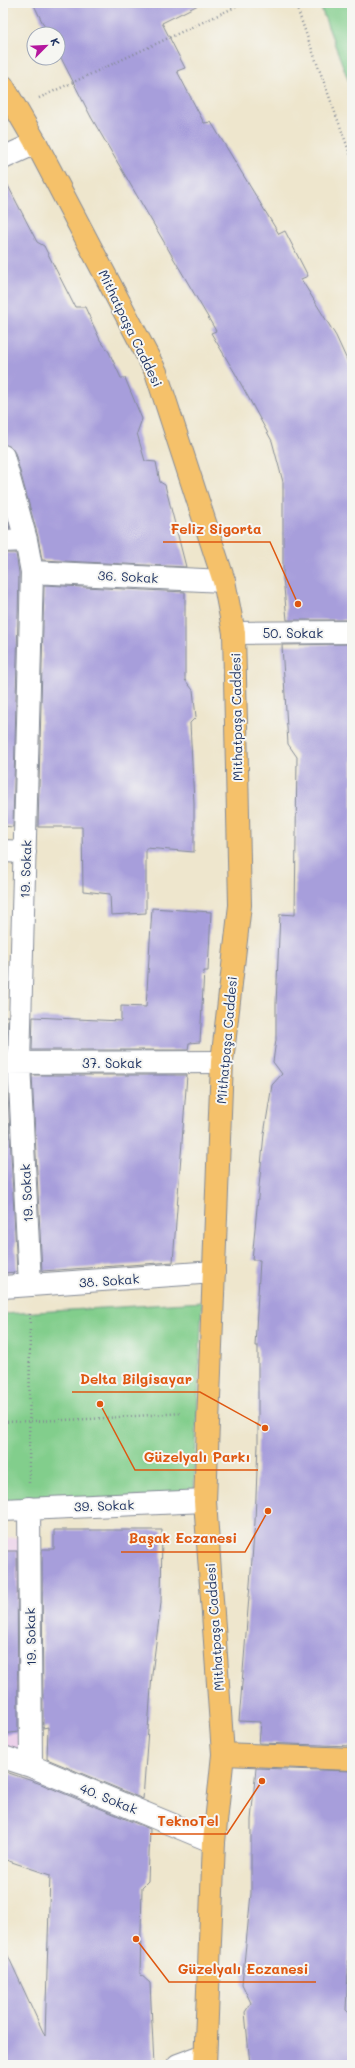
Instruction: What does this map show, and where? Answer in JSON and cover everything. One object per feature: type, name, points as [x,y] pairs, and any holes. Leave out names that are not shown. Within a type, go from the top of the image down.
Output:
[{"type":"main road","name":"Mithatpaşa Caddesi","points":[[4,86],[36,143],[156,372],[224,581],[234,633],[240,905],[222,1062],[205,1501],[223,1754],[214,1842],[205,2060]]},
{"type":"main road","points":[[223,1754],[352,1758]]},
{"type":"street","points":[[3,158],[36,143]]},
{"type":"street","name":"19. Sokak","points":[[3,456],[26,540],[32,572],[25,852],[11,1063],[30,1285]]},
{"type":"street","points":[[3,541],[26,540]]},
{"type":"street","name":"36. Sokak","points":[[32,572],[224,581]]},
{"type":"street","name":"50. Sokak","points":[[234,633],[352,632]]},
{"type":"street","points":[[3,851],[25,852]]},
{"type":"street","name":"37. Sokak","points":[[11,1063],[222,1062]]},
{"type":"street","name":"38. Sokak","points":[[3,1287],[214,1272]]},
{"type":"street","name":"39. Sokak","points":[[3,1510],[205,1501]]},
{"type":"street","name":"19. Sokak","points":[[28,1508],[31,1766]]},
{"type":"street","name":"40. Sokak","points":[[3,1757],[31,1766],[214,1842]]},
{"type":"street","points":[[178,2065],[205,2060]]},
{"type":"path","points":[[16,108],[244,3]]},
{"type":"path","points":[[295,3],[352,159]]},
{"type":"path","points":[[28,1508],[30,1285]]},
{"type":"path","points":[[3,1422],[182,1414],[210,1393]]},
{"type":"shaded area","points":[[22,1537],[23,1752],[3,1748],[3,1538]]},
{"type":"green space","points":[[319,3],[352,3],[352,90]]},
{"type":"green space","points":[[202,1302],[194,1494],[3,1504],[3,1314]]},
{"type":"building","points":[[33,3],[202,3],[162,23],[185,68],[177,71],[204,123],[211,122],[279,234],[285,231],[308,276],[301,279],[336,336],[352,371],[352,620],[287,620],[283,577],[283,482],[272,441],[235,373],[211,333],[216,331],[91,117],[65,66],[66,26],[44,26]]},
{"type":"building","points":[[3,176],[37,242],[44,246],[75,307],[85,307],[100,340],[109,352],[121,378],[125,378],[142,419],[137,433],[145,461],[156,462],[160,482],[165,485],[186,567],[42,560],[38,537],[15,453],[11,447],[3,444]]},
{"type":"building","points":[[3,503],[10,528],[3,528]]},
{"type":"building","points":[[3,553],[16,553],[19,573],[13,827],[3,826]]},
{"type":"building","points":[[44,585],[185,592],[185,680],[193,690],[196,717],[190,723],[194,803],[194,852],[146,848],[146,913],[111,915],[110,894],[83,891],[82,827],[38,827]]},
{"type":"building","points":[[352,644],[352,1746],[259,1743],[261,1722],[239,1721],[255,1522],[258,1444],[258,1346],[255,1346],[260,1260],[252,1260],[264,1134],[272,1085],[282,1074],[273,1062],[276,1040],[280,914],[295,915],[297,757],[288,744],[282,645]]},
{"type":"building","points":[[152,908],[211,912],[208,971],[204,971],[200,1042],[189,1043],[188,1050],[32,1050],[33,1017],[121,1021],[121,1006],[146,1007]]},
{"type":"building","points":[[3,1016],[8,1016],[7,1050],[3,1050]]},
{"type":"building","points":[[3,1075],[7,1075],[17,1272],[3,1273]]},
{"type":"building","points":[[32,1075],[187,1075],[173,1262],[42,1271]]},
{"type":"building","points":[[54,1530],[162,1530],[161,1603],[152,1674],[143,1799],[47,1759],[48,1727],[43,1728],[42,1549],[54,1549]]},
{"type":"building","points":[[3,1551],[17,1551],[18,1732],[3,1734]]},
{"type":"building","points":[[256,1768],[352,1771],[352,1935],[350,1936],[346,2010],[352,2016],[352,2065],[250,2065],[245,2012],[251,2003],[242,1984],[251,1894],[251,1820]]},
{"type":"building","points":[[3,1771],[41,1784],[150,1829],[148,1881],[142,1887],[140,1974],[150,1983],[154,2065],[3,2065],[3,1945],[45,2036],[50,1875],[3,1859]]},
{"type":"place","name":"Feliz Sigorta","points":[[298,604]]},
{"type":"place","name":"Güzelyalı Parkı","points":[[100,1404]]},
{"type":"place","name":"Delta Bilgisayar","points":[[265,1428]]},
{"type":"place","name":"Başak Eczanesi","points":[[268,1511]]},
{"type":"place","name":"TeknoTel","points":[[262,1781]]},
{"type":"place","name":"Güzelyalı Eczanesi","points":[[136,1939]]}]
